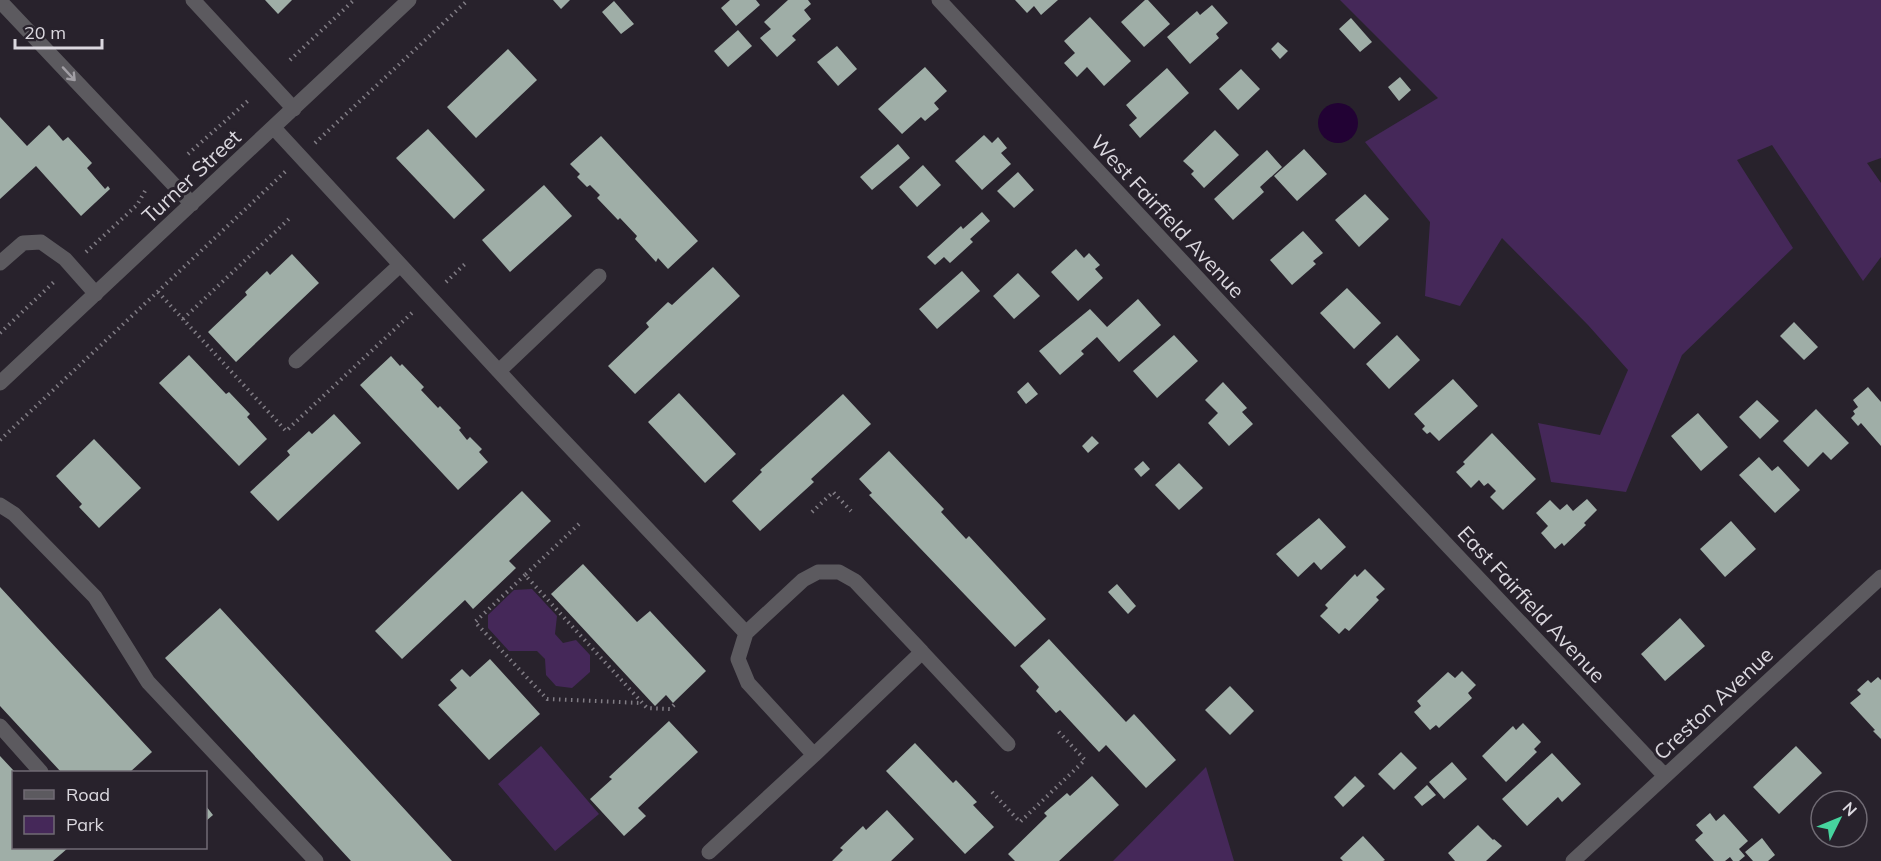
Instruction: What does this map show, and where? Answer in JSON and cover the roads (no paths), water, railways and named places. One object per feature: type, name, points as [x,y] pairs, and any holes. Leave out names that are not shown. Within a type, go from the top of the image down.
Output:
[{"type":"street","points":[[193,0],[294,109]]},
{"type":"street","name":"Turner Street","points":[[0,383],[410,0]]},
{"type":"street","name":"West Fairfield Avenue","points":[[939,0],[1367,460]]},
{"type":"street","points":[[0,1],[192,204]]},
{"type":"street","points":[[274,128],[746,633]]},
{"type":"street","points":[[0,263],[23,243],[41,242],[65,259],[96,294]]},
{"type":"street","points":[[296,361],[400,265]]},
{"type":"street","points":[[499,371],[599,276]]},
{"type":"street","name":"East Fairfield Avenue","points":[[1367,460],[1665,776]]},
{"type":"street","points":[[0,505],[14,514],[95,597],[148,682],[316,861]]},
{"type":"street","points":[[814,755],[748,683],[738,659],[746,633],[803,580],[818,572],[839,572],[855,581],[1008,744]]},
{"type":"street","name":"Creston Avenue","points":[[1573,861],[1881,577]]},
{"type":"street","points":[[710,852],[922,652]]},
{"type":"street","points":[[0,726],[40,771]]}]
